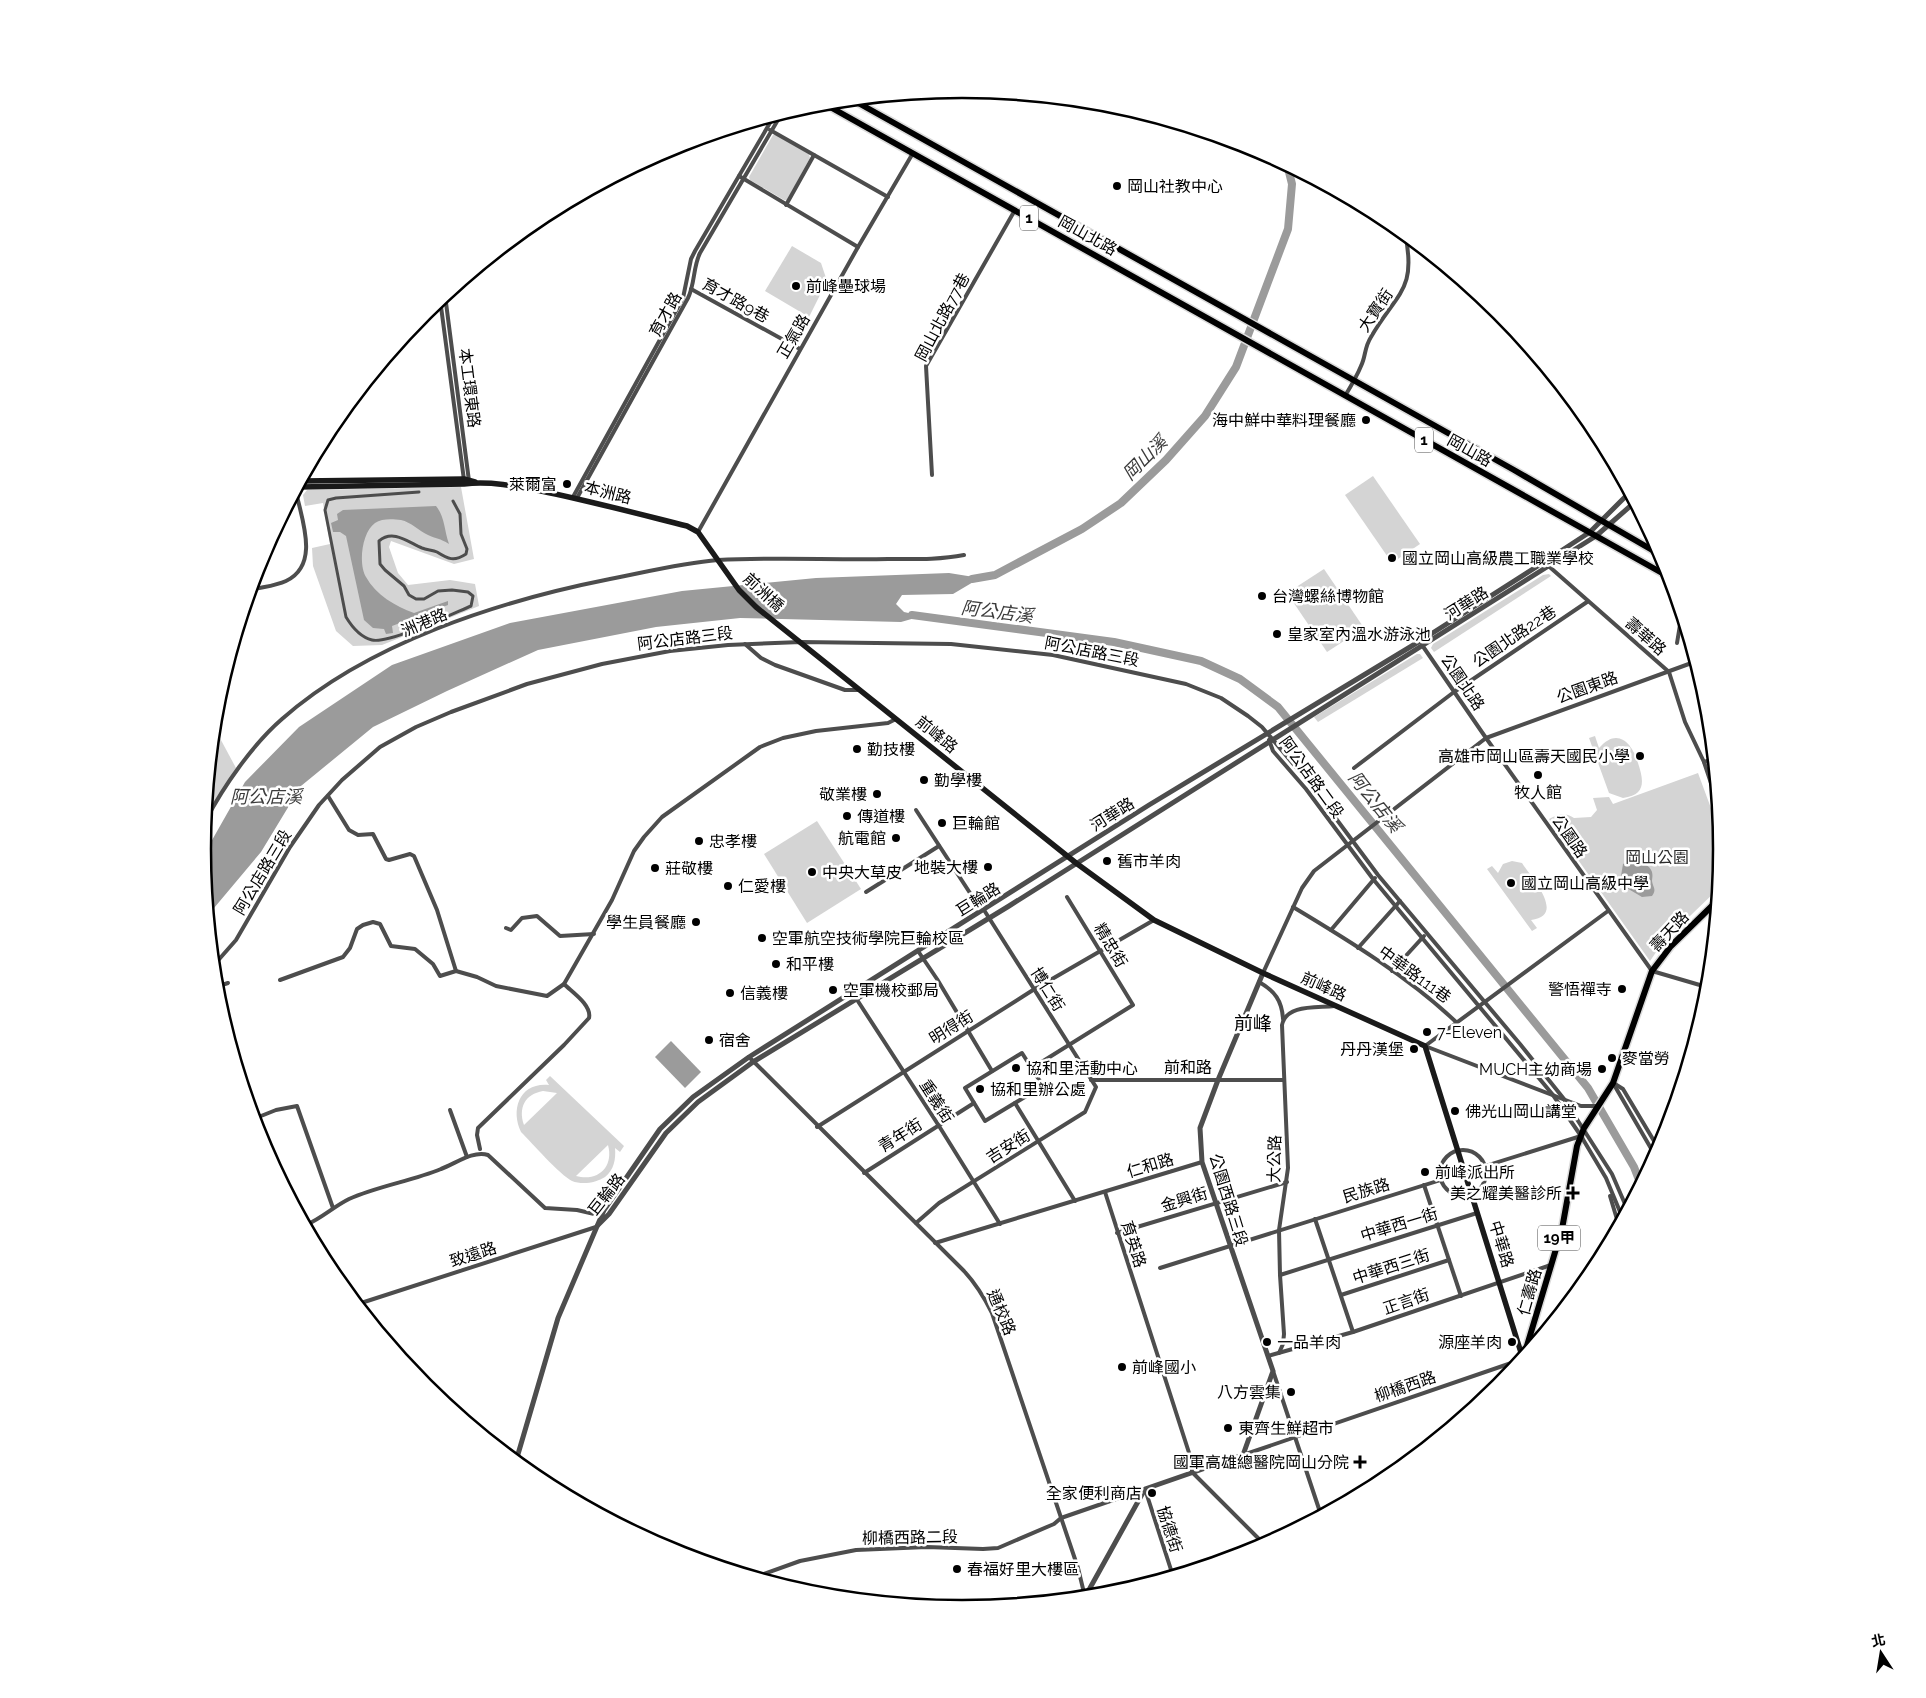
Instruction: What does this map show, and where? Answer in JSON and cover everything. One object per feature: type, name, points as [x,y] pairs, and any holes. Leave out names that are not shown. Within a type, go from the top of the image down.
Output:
[{"type":"main road","name":"岡山北路","points":[[861,105],[1273,335]]},
{"type":"main road","name":"岡山北路","points":[[835,109],[1259,348]]},
{"type":"main road","name":"岡山路","points":[[1273,335],[1601,520]]},
{"type":"main road","name":"岡山路","points":[[1259,348],[1662,573]]},
{"type":"main road","name":"本洲路","points":[[308,481],[468,481],[511,485],[575,498],[687,526],[698,532]]},
{"type":"main road","name":"本洲路","points":[[305,487],[468,481]]},
{"type":"main road","name":"1","points":[[1601,520],[1652,550]]},
{"type":"main road","points":[[698,532],[717,560]]},
{"type":"main road","name":"前洲橋","points":[[717,560],[739,590],[789,632]]},
{"type":"main road","name":"前峰路","points":[[789,632],[1076,863],[1154,920],[1263,973],[1425,1046]]},
{"type":"main road","name":"壽天路","points":[[1598,1106],[1614,1083],[1652,972],[1671,946],[1712,906]]},
{"type":"main road","name":"中華路","points":[[1425,1046],[1521,1352]]},
{"type":"main road","name":"仁壽路","points":[[1527,1345],[1562,1229],[1580,1136],[1598,1106]]},
{"type":"street","name":"育才路","points":[[575,498],[683,298],[691,259],[695,251],[778,121]]},
{"type":"street","name":"育才路","points":[[575,498],[692,290],[696,260],[770,122]]},
{"type":"street","points":[[767,128],[888,197]]},
{"type":"street","name":"正氣路","points":[[698,532],[800,349],[913,153]]},
{"type":"street","points":[[786,205],[814,155]]},
{"type":"street","points":[[741,177],[858,247]]},
{"type":"street","name":"岡山北路77巷","points":[[932,475],[926,366],[1015,210]]},
{"type":"street","name":"大寶街","points":[[1345,396],[1362,364],[1364,350],[1370,337],[1408,280],[1410,265],[1407,243]]},
{"type":"street","name":"育才路9巷","points":[[686,288],[800,349]]},
{"type":"street","name":"本工環東路","points":[[446,305],[468,481]]},
{"type":"street","name":"本工環東路","points":[[442,309],[468,481]]},
{"type":"street","points":[[419,492],[336,498],[328,500],[326,506],[346,617],[357,631],[372,640],[381,640],[418,628],[471,606],[473,596],[468,592],[438,591],[424,599],[416,599],[409,595],[404,586],[380,564],[379,541],[384,536],[390,535],[398,536],[427,550],[436,552],[444,558],[452,559],[466,554],[467,549],[461,534],[460,514],[452,502]]},
{"type":"street","name":"河華路","points":[[1593,534],[1601,520],[1626,496]]},
{"type":"street","points":[[258,588],[288,580],[303,565],[306,546],[298,501]]},
{"type":"street","name":"河華路","points":[[1076,863],[1609,525],[1631,506]]},
{"type":"street","points":[[717,560],[803,558],[845,560],[926,559],[950,558],[964,555]]},
{"type":"street","name":"洲港路","points":[[213,809],[227,784],[281,719],[339,676],[384,653],[482,612],[528,598],[675,565],[717,560]]},
{"type":"street","name":"壽華路","points":[[1546,564],[1587,602],[1643,647],[1669,672],[1685,722],[1704,762],[1711,784]]},
{"type":"street","name":"公園北路22巷","points":[[1354,768],[1454,692],[1587,602]]},
{"type":"street","points":[[1677,643],[1680,624]]},
{"type":"street","name":"阿公店路三段","points":[[220,958],[236,940],[290,847],[319,805],[380,747],[434,719],[527,684],[625,659],[670,651],[745,644],[802,642],[982,646],[1053,655],[1186,684],[1234,706],[1270,731]]},
{"type":"street","name":"河華路","points":[[1068,856],[1270,731],[1421,643]]},
{"type":"street","name":"公園北路","points":[[1421,643],[1486,738]]},
{"type":"street","points":[[745,644],[761,658],[775,666],[845,690],[860,690]]},
{"type":"street","name":"公園東路","points":[[1263,973],[1302,888],[1314,871],[1486,738],[1691,663]]},
{"type":"street","points":[[280,980],[343,957],[350,948],[357,929],[373,922],[380,924],[391,946],[416,949],[433,964],[440,976],[456,971],[478,977],[496,986],[547,996],[564,984],[612,900],[634,851],[662,817],[760,747],[783,738],[816,731],[888,723],[896,718]]},
{"type":"street","name":"阿公店路二段","points":[[1270,731],[1273,738],[1378,875],[1564,1099],[1612,1174],[1625,1204]]},
{"type":"street","name":"阿公店路二段","points":[[1273,738],[1273,750],[1306,789],[1373,879],[1452,971],[1553,1095],[1606,1178],[1620,1213]]},
{"type":"street","name":"公園路","points":[[1486,738],[1652,972]]},
{"type":"street","points":[[1704,762],[1709,761]]},
{"type":"street","points":[[1306,789],[1310,785]]},
{"type":"street","points":[[328,796],[349,830],[358,835],[373,834],[386,859],[389,860],[410,854],[414,856],[437,910],[456,971]]},
{"type":"street","points":[[916,810],[970,892]]},
{"type":"street","points":[[866,892],[939,846]]},
{"type":"street","name":"巨輪路","points":[[604,1216],[660,1129],[693,1097],[749,1058],[1068,856]]},
{"type":"street","name":"巨輪路","points":[[596,1227],[666,1133],[698,1102],[753,1062],[1076,863]]},
{"type":"street","points":[[1331,930],[1378,875]]},
{"type":"street","name":"精忠街","points":[[1067,897],[1133,1005],[1069,1045]]},
{"type":"street","points":[[1358,948],[1400,902]]},
{"type":"street","name":"中華路111巷","points":[[1293,907],[1392,971],[1439,1005],[1456,1022]]},
{"type":"street","name":"博仁街","points":[[984,910],[1091,1080]]},
{"type":"street","points":[[1425,1046],[1483,1001],[1608,911]]},
{"type":"street","points":[[506,928],[511,930],[522,918],[537,916],[560,936],[594,934]]},
{"type":"street","name":"明得街","points":[[817,1126],[1033,990],[1154,920]]},
{"type":"street","points":[[1392,971],[1428,933]]},
{"type":"street","points":[[918,951],[937,979],[992,1072]]},
{"type":"street","points":[[1452,971],[1456,968]]},
{"type":"street","points":[[1652,972],[1702,986]]},
{"type":"street","name":"公園西路三段","points":[[1263,973],[1200,1128],[1202,1162],[1319,1510]]},
{"type":"street","name":"大公路","points":[[1259,982],[1279,998],[1283,1022],[1288,1168],[1279,1230],[1284,1334],[1283,1344],[1279,1353]]},
{"type":"street","points":[[224,984],[228,983]]},
{"type":"street","points":[[480,1149],[477,1135],[478,1128],[564,1045],[589,1018],[588,1008],[564,984]]},
{"type":"street","name":"重義街","points":[[852,992],[1000,1224]]},
{"type":"street","points":[[1283,1022],[1286,1016],[1295,1010],[1335,1006]]},
{"type":"street","points":[[1515,1048],[1520,1044]]},
{"type":"street","points":[[1032,1068],[1069,1045]]},
{"type":"street","name":"前峰路","points":[[1425,1046],[1577,1104],[1586,1107],[1598,1106]]},
{"type":"street","points":[[1022,1053],[1032,1068],[1043,1086],[985,1121],[965,1088],[1022,1053]]},
{"type":"street","name":"通校路","points":[[749,1058],[975,1282],[992,1313],[1084,1590]]},
{"type":"street","name":"前和路","points":[[1091,1080],[1284,1080]]},
{"type":"street","name":"吉安街","points":[[916,1223],[939,1203],[1085,1112],[1096,1087],[1091,1080]]},
{"type":"street","points":[[1614,1083],[1623,1089],[1655,1142]]},
{"type":"street","points":[[1614,1083],[1652,1149]]},
{"type":"street","name":"青年街","points":[[864,1173],[974,1103]]},
{"type":"street","points":[[1015,1103],[1075,1201]]},
{"type":"street","points":[[261,1116],[276,1110],[298,1106],[333,1208]]},
{"type":"street","points":[[450,1110],[467,1157]]},
{"type":"street","name":"民族路","points":[[1160,1268],[1580,1136]]},
{"type":"street","points":[[1458,1150],[1470,1151],[1476,1154],[1484,1166],[1484,1180],[1481,1186],[1471,1194],[1462,1195],[1449,1191],[1441,1180],[1441,1165],[1445,1159],[1458,1150]]},
{"type":"street","points":[[311,1223],[351,1199],[440,1170],[467,1157],[482,1153],[488,1155],[545,1208],[577,1210],[604,1216]]},
{"type":"street","name":"仁和路","points":[[1105,1192],[1202,1162]]},
{"type":"street","name":"金興街","points":[[1117,1233],[1287,1182]]},
{"type":"street","points":[[1424,1185],[1461,1296]]},
{"type":"street","points":[[935,1243],[1105,1192]]},
{"type":"street","name":"育英路","points":[[1105,1192],[1192,1462],[1192,1472]]},
{"type":"street","points":[[1610,1196],[1617,1219]]},
{"type":"street","name":"中華西一街","points":[[1280,1275],[1477,1213]]},
{"type":"street","points":[[1315,1219],[1353,1332]]},
{"type":"street","points":[[518,1454],[558,1318],[596,1227]]},
{"type":"street","name":"致遠路","points":[[364,1302],[596,1227]]},
{"type":"street","name":"中華西三街","points":[[1341,1296],[1449,1260]]},
{"type":"street","name":"正言街","points":[[1268,1356],[1353,1332],[1551,1265]]},
{"type":"street","name":"柳橋西路","points":[[1243,1455],[1509,1364]]},
{"type":"street","points":[[1089,1589],[1145,1489],[1243,1455],[1273,1370]]},
{"type":"street","points":[[1192,1472],[1259,1540]]},
{"type":"street","name":"柳橋西路二段","points":[[764,1574],[800,1561],[856,1550],[927,1547],[998,1548],[1054,1524],[1061,1518],[1145,1489]]},
{"type":"street","name":"協德街","points":[[1145,1489],[1171,1571]]},
{"type":"green space","points":[[773,135],[809,154],[810,158],[787,200],[750,180],[749,177]]},
{"type":"green space","name":"前峰壘球場","points":[[792,246],[821,263],[827,281],[809,317],[765,291]]},
{"type":"green space","points":[[1373,476],[1420,544],[1392,563],[1345,495]]},
{"type":"green space","points":[[461,487],[474,559],[454,564],[391,541],[389,547],[398,573],[408,585],[450,580],[475,584],[479,606],[382,645],[353,646],[336,631],[313,566],[312,548],[330,544],[323,503],[305,506],[303,495],[307,490]]},
{"type":"green space","points":[[1324,569],[1364,628],[1327,652],[1287,593]]},
{"type":"green space","points":[[1549,574],[1551,576],[1434,652],[1431,648],[1433,644],[1543,575]]},
{"type":"green space","points":[[1417,654],[1420,654],[1423,658],[1318,722],[1314,717]]},
{"type":"green space","points":[[1595,736],[1599,748],[1612,739],[1618,738],[1628,743],[1638,763],[1642,781],[1636,794],[1623,798],[1609,793],[1589,738]]},
{"type":"green space","points":[[220,738],[236,768],[213,806]]},
{"type":"green space","name":"岡山公園","points":[[1698,773],[1713,814],[1713,894],[1663,942],[1650,961],[1549,819],[1562,814],[1574,818],[1591,817],[1597,810],[1593,798],[1609,797],[1613,804]]},
{"type":"green space","name":"中央大草皮","points":[[817,821],[861,889],[807,923],[764,854]]},
{"type":"green space","points":[[1512,861],[1522,863],[1538,886],[1546,904],[1546,911],[1541,917],[1531,920],[1537,928],[1532,931],[1487,869],[1492,866],[1498,873],[1503,864]]},
{"type":"green space","points":[[550,1076],[624,1146],[620,1152],[615,1148],[614,1164],[605,1177],[589,1183],[572,1181],[553,1166],[521,1132],[517,1115],[517,1106],[520,1099],[524,1092],[531,1088],[539,1085],[549,1085],[546,1080]],"holes":[[[543,1091],[557,1093],[524,1125],[522,1119],[524,1103],[532,1095]],[[608,1145],[609,1160],[602,1171],[591,1177],[576,1176]]]},
{"type":"water","points":[[436,506],[443,519],[449,544],[401,520],[388,519],[378,521],[367,533],[364,541],[362,564],[366,577],[375,589],[393,603],[414,613],[448,601],[448,605],[392,626],[393,633],[386,634],[384,629],[373,628],[364,620],[346,536],[340,532],[333,532],[331,523],[338,520],[337,514],[343,510]]},
{"type":"water","name":"阿公店溪","points":[[949,573],[980,578],[953,594],[902,595],[896,604],[904,612],[922,616],[901,622],[740,618],[656,627],[538,650],[373,727],[301,786],[261,852],[214,908],[211,841],[245,782],[299,727],[392,665],[510,623],[682,591],[816,578]]},
{"type":"water","points":[[1627,862],[1641,863],[1648,866],[1652,873],[1654,890],[1652,896],[1642,897],[1625,887],[1621,876],[1623,864]]},
{"type":"water","points":[[671,1041],[701,1072],[685,1088],[655,1057]]},
{"type":"waterway","name":"岡山溪","points":[[972,579],[995,575],[1082,529],[1121,503],[1166,460],[1205,416],[1236,367],[1288,229],[1292,184],[1289,172]]},
{"type":"waterway","name":"阿公店溪","points":[[912,615],[1114,642],[1201,661],[1240,679],[1278,707],[1588,1088],[1634,1167],[1638,1178]]},
{"type":"place","name":"岡山社教中心","points":[[1117,186]]},
{"type":"place","name":"前峰壘球場","points":[[796,286]]},
{"type":"place","name":"海中鮮中華料理餐廳","points":[[1366,420]]},
{"type":"place","name":"萊爾富","points":[[567,484]]},
{"type":"place","name":"國立岡山高級農工職業學校","points":[[1392,558]]},
{"type":"place","name":"台灣螺絲博物館","points":[[1262,596]]},
{"type":"place","name":"皇家室內溫水游泳池","points":[[1277,634]]},
{"type":"place","name":"勤技樓","points":[[857,749]]},
{"type":"place","name":"高雄市岡山區壽天國民小學","points":[[1640,756]]},
{"type":"place","name":"牧人館","points":[[1538,775]]},
{"type":"place","name":"勤學樓","points":[[924,780]]},
{"type":"place","name":"敬業樓","points":[[877,794]]},
{"type":"place","name":"傳道樓","points":[[847,816]]},
{"type":"place","name":"巨輪館","points":[[942,823]]},
{"type":"place","name":"航電館","points":[[896,838]]},
{"type":"place","name":"忠孝樓","points":[[699,841]]},
{"type":"place","name":"舊市羊肉","points":[[1107,861]]},
{"type":"place","name":"地裝大樓","points":[[988,867]]},
{"type":"place","name":"莊敬樓","points":[[655,868]]},
{"type":"place","name":"中央大草皮","points":[[812,872]]},
{"type":"place","name":"國立岡山高級中學","points":[[1511,883]]},
{"type":"place","name":"仁愛樓","points":[[728,886]]},
{"type":"place","name":"學生員餐廳","points":[[696,922]]},
{"type":"place","name":"空軍航空技術學院巨輪校區","points":[[762,938]]},
{"type":"place","name":"和平樓","points":[[776,964]]},
{"type":"place","name":"警悟禪寺","points":[[1622,989]]},
{"type":"place","name":"空軍機校郵局","points":[[833,990]]},
{"type":"place","name":"信義樓","points":[[730,993]]},
{"type":"place","name":"7-Eleven","points":[[1427,1032]]},
{"type":"place","name":"宿舍","points":[[709,1040]]},
{"type":"place","name":"丹丹漢堡","points":[[1414,1049]]},
{"type":"place","name":"麥當勞","points":[[1612,1058]]},
{"type":"place","name":"協和里活動中心","points":[[1016,1068]]},
{"type":"place","name":"MUCH主幼商場","points":[[1602,1069]]},
{"type":"place","name":"協和里辦公處","points":[[980,1089]]},
{"type":"place","name":"佛光山岡山講堂","points":[[1455,1111]]},
{"type":"place","name":"前峰派出所","points":[[1425,1172]]},
{"type":"place","name":"美之耀美醫診所","points":[[1573,1193]]},
{"type":"place","name":"一品羊肉","points":[[1267,1342]]},
{"type":"place","name":"源座羊肉","points":[[1512,1342]]},
{"type":"place","name":"前峰國小","points":[[1122,1367]]},
{"type":"place","name":"八方雲集","points":[[1291,1392]]},
{"type":"place","name":"東齊生鮮超市","points":[[1228,1428]]},
{"type":"place","name":"國軍高雄總醫院岡山分院","points":[[1360,1462]]},
{"type":"place","name":"全家便利商店","points":[[1152,1493]]},
{"type":"place","name":"春福好里大樓區","points":[[957,1569]]},
{"type":"district","name":"前峰","points":[[1253,1023]]}]
